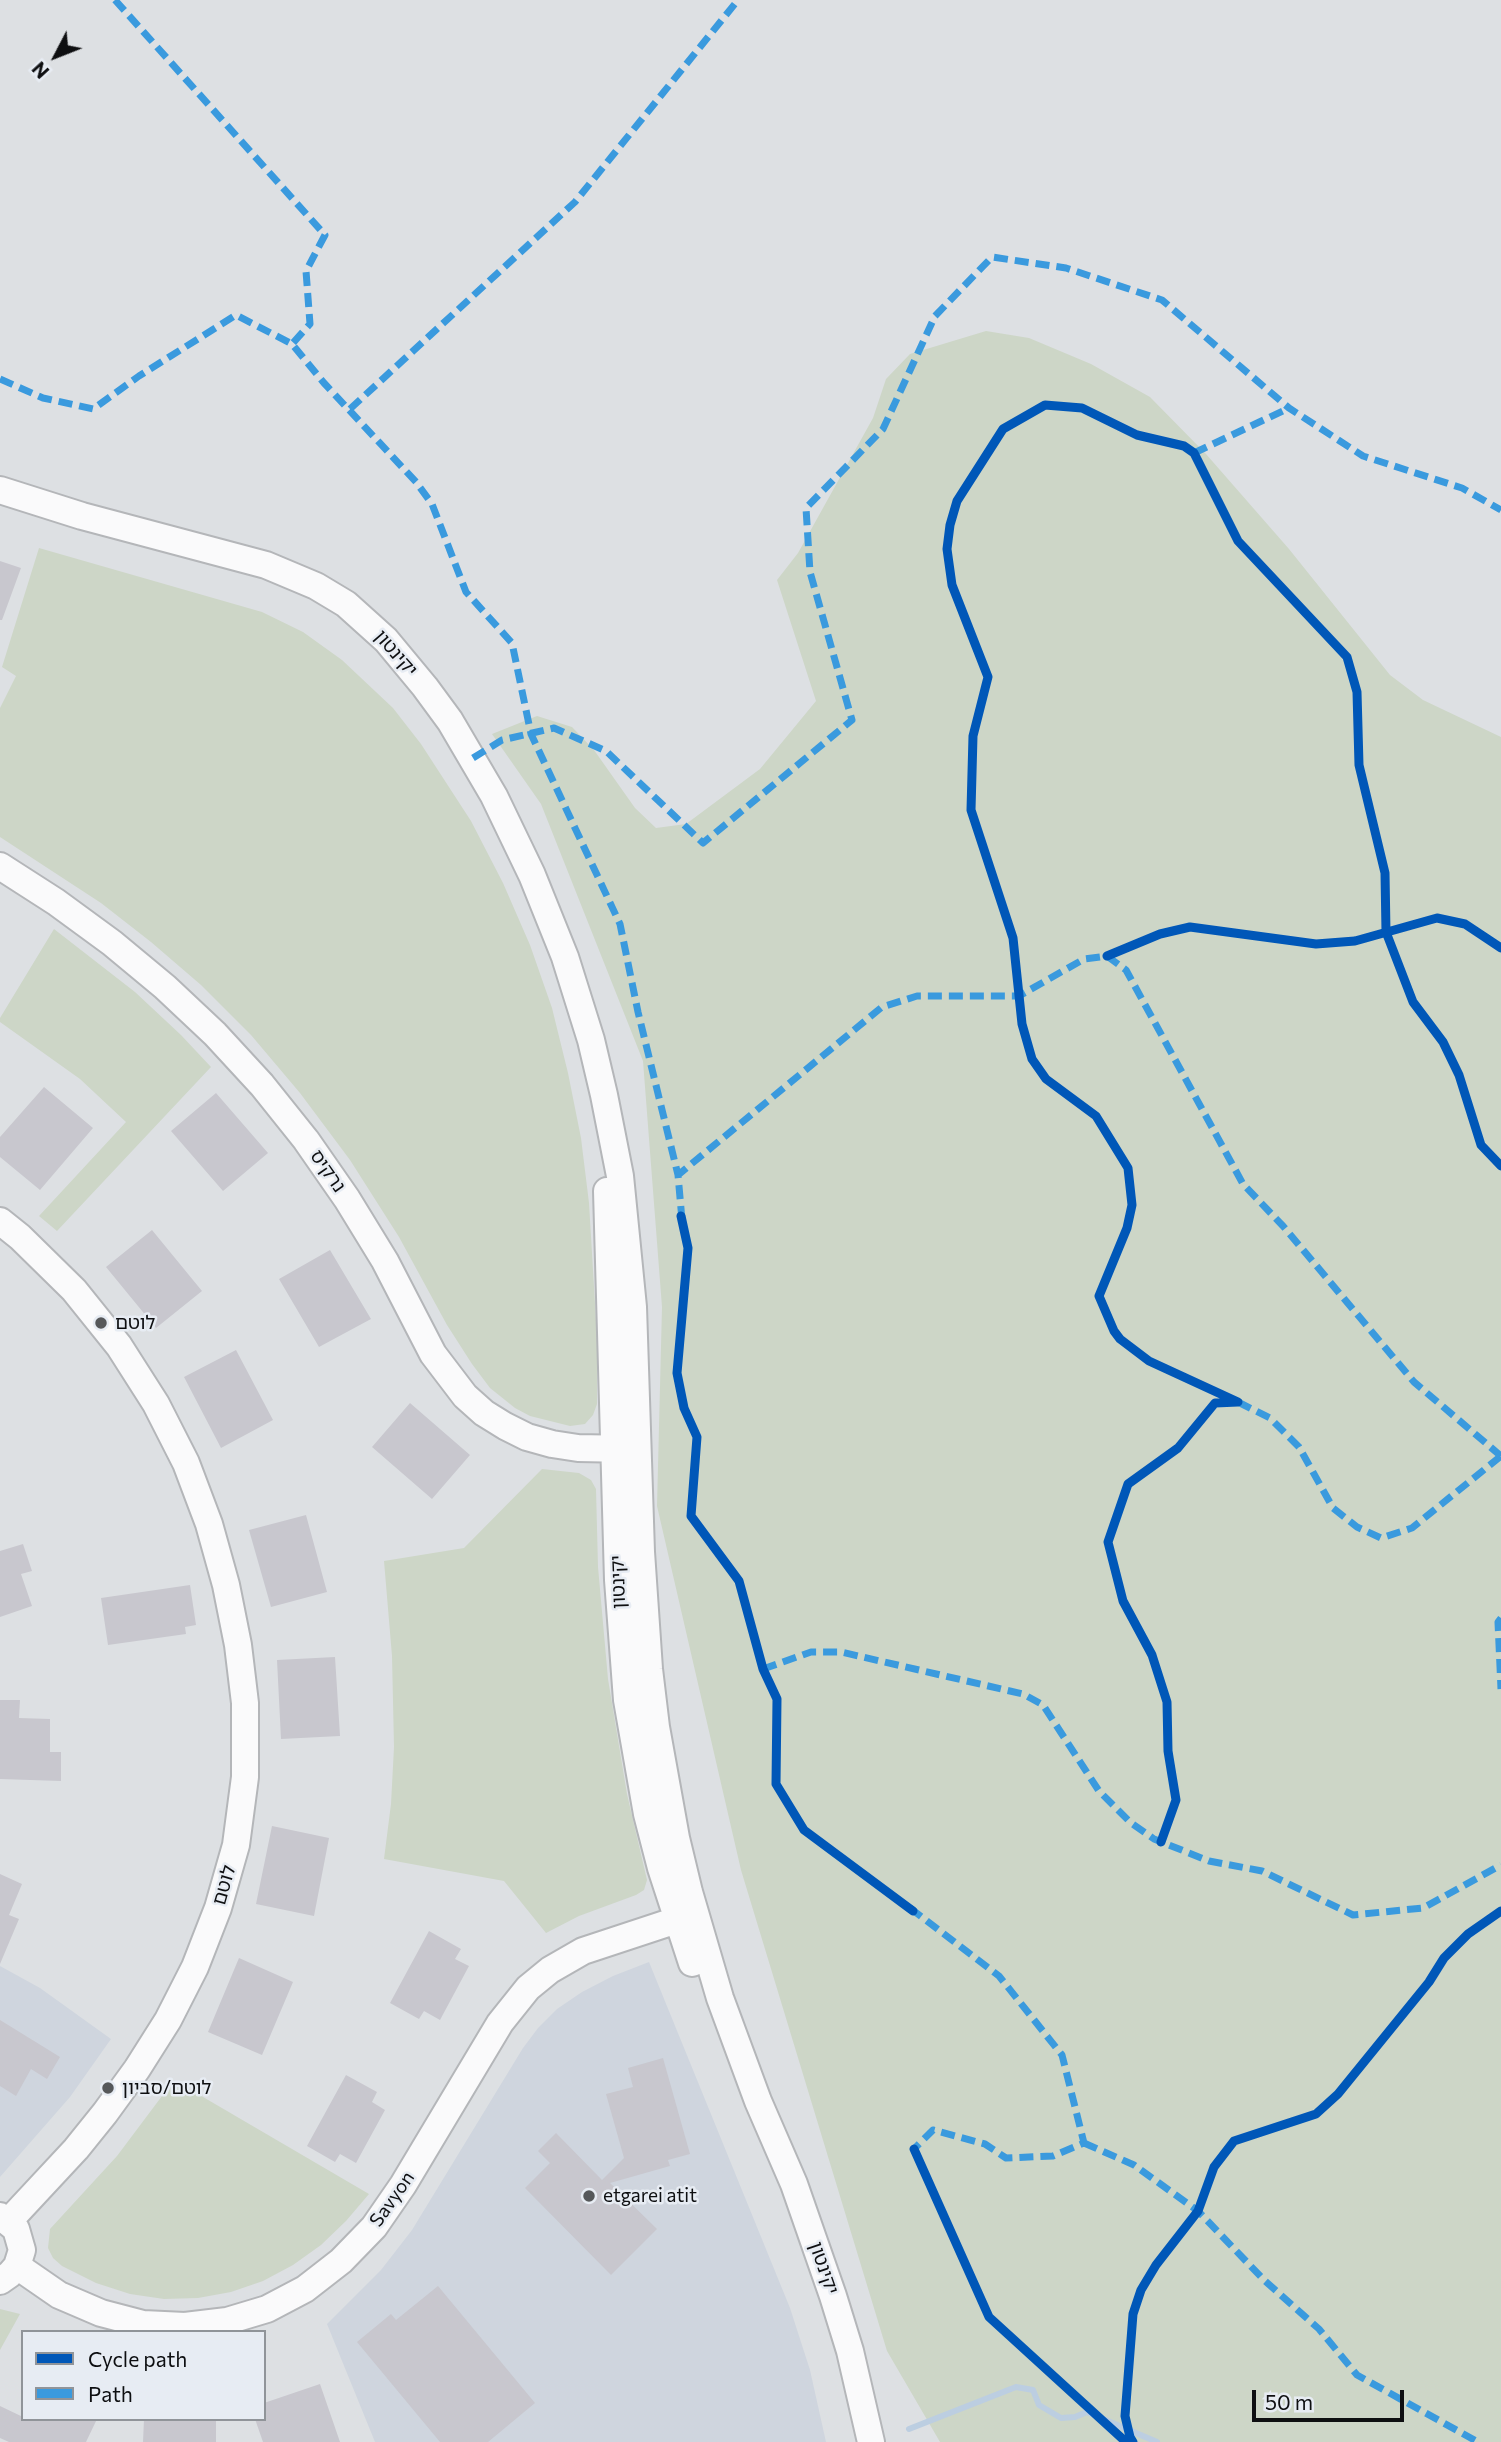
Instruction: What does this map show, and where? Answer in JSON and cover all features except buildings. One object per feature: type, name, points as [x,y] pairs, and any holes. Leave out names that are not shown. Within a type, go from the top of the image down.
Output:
[{"type":"street","name":"יקינטון","points":[[0,490],[82,516],[248,559],[283,571],[331,595],[373,627],[408,666],[450,721],[494,796],[533,875],[550,916],[591,1040],[601,1097],[626,1449],[620,1629],[627,1700],[647,1814],[686,1918],[714,2016],[758,2101],[794,2184],[850,2351],[871,2442]]},
{"type":"street","name":"נרקיס","points":[[0,866],[57,902],[133,960],[215,1034],[262,1085],[306,1140],[347,1199],[385,1261],[433,1354],[465,1396],[484,1413],[527,1437],[578,1448],[626,1449]]},
{"type":"street","name":"לוטם","points":[[0,1221],[74,1290],[118,1346],[156,1404],[186,1464],[209,1524],[229,1597],[245,1703],[245,1777],[236,1845],[218,1908],[195,1966],[168,2020],[105,2113],[76,2149],[4,2218]]},
{"type":"street","name":"Savyon","points":[[8,2273],[101,2313],[143,2324],[185,2326],[227,2321],[267,2309],[305,2289],[341,2261],[374,2227],[403,2185],[500,2023],[528,1988],[572,1957],[686,1918]]},
{"type":"street","points":[[4,2218],[19,2234],[21,2245],[8,2273]]},
{"type":"shaded area","name":"etgarei atit","points":[[649,1962],[790,2308],[810,2370],[826,2442],[375,2442],[327,2324],[381,2270],[412,2230],[523,2048],[538,2028],[557,2009],[582,1992]]},
{"type":"shaded area","points":[[0,1966],[40,1988],[111,2039],[70,2097],[0,2177]]},
{"type":"green space","points":[[986,331],[1029,338],[1091,364],[1150,397],[1206,454],[1289,549],[1390,675],[1423,700],[1501,737],[1501,2442],[940,2442],[887,2351],[741,1870],[657,1506],[662,1307],[643,1061],[541,804],[492,734],[537,716],[572,727],[594,750],[635,808],[656,828],[686,824],[760,769],[816,701],[777,580],[798,553],[873,418],[886,379],[910,354]]},
{"type":"green space","points":[[39,548],[262,612],[303,632],[342,660],[393,708],[421,744],[471,821],[503,883],[530,945],[552,1008],[581,1138],[589,1203],[597,1337],[597,1404],[593,1415],[585,1424],[570,1426],[530,1416],[490,1388],[447,1325],[399,1237],[350,1160],[300,1093],[251,1035],[201,985],[151,942],[101,903],[0,837],[0,708],[16,676],[2,667]]},
{"type":"green space","points":[[54,929],[135,992],[211,1067],[57,1231],[39,1216],[126,1122],[80,1079],[0,1022]]},
{"type":"green space","points":[[542,1469],[579,1473],[591,1480],[596,1489],[598,1567],[608,1679],[627,1794],[647,1880],[644,1890],[636,1895],[579,1916],[546,1933],[504,1881],[384,1859],[394,1747],[392,1656],[384,1561],[464,1548]]},
{"type":"green space","points":[[174,2080],[369,2194],[321,2245],[293,2265],[263,2281],[231,2292],[198,2298],[164,2299],[130,2294],[96,2283],[62,2266],[53,2258],[48,2248],[50,2229],[117,2156]]},
{"type":"green space","points":[[0,2309],[20,2314],[0,2350]]},
{"type":"waterway","points":[[909,2429],[1016,2387],[1033,2390],[1039,2405],[1061,2418],[1075,2417],[1087,2412],[1157,2442]]},
{"type":"marked path","points":[[115,0],[325,235],[306,271],[310,324],[292,344]]},
{"type":"marked path","points":[[350,409],[575,202],[738,0]]},
{"type":"marked path","points":[[473,758],[502,740],[554,728],[606,751],[703,843],[852,720],[810,572],[806,508],[883,429],[935,316],[992,257],[1066,268],[1162,300],[1289,408],[1363,456],[1462,488],[1501,510]]},
{"type":"marked path","points":[[0,379],[43,398],[93,409],[139,376],[236,315],[292,344],[324,383],[416,482],[432,504],[466,592],[512,643],[531,734],[620,924],[638,1012],[678,1175]]},
{"type":"marked path","points":[[1194,453],[1289,408]]},
{"type":"marked path","points":[[682,1220],[678,1175],[882,1007],[917,996],[1019,996],[1084,959],[1107,956],[1126,970],[1243,1184],[1283,1226],[1414,1382],[1501,1456]]},
{"type":"marked path","points":[[1238,1402],[1270,1418],[1299,1447],[1333,1508],[1357,1527],[1381,1538],[1412,1528],[1501,1456]]},
{"type":"marked path","points":[[1501,1618],[1498,1622],[1501,1689]]},
{"type":"marked path","points":[[763,1669],[811,1652],[841,1652],[1023,1694],[1043,1705],[1099,1791],[1131,1823],[1154,1839],[1209,1861],[1262,1871],[1353,1915],[1423,1908],[1501,1865]]},
{"type":"marked path","points":[[910,1908],[999,1976],[1062,2055],[1084,2143],[1053,2156],[1006,2158],[985,2144],[933,2130],[914,2149],[916,2154]]},
{"type":"marked path","points":[[1084,2143],[1134,2165],[1198,2211],[1265,2281],[1319,2329],[1357,2375],[1478,2442]]},
{"type":"cycle path","points":[[1161,1842],[1176,1800],[1168,1751],[1167,1702],[1152,1655],[1123,1601],[1108,1542],[1128,1484],[1178,1448],[1215,1403],[1238,1402],[1149,1361],[1120,1339],[1114,1331],[1099,1296],[1127,1228],[1132,1205],[1128,1168],[1096,1116],[1046,1079],[1032,1059],[1022,1024],[1013,938],[971,810],[973,736],[988,677],[952,585],[947,549],[957,501],[1003,429],[1045,405],[1082,408],[1137,435],[1184,446],[1194,453],[1238,541],[1347,657],[1357,692],[1359,765],[1385,873],[1386,932],[1413,1002],[1443,1042],[1459,1075],[1481,1145],[1501,1166]]},
{"type":"cycle path","points":[[1107,956],[1160,934],[1190,927],[1316,944],[1355,941],[1437,918],[1465,924],[1501,948]]},
{"type":"cycle path","points":[[681,1216],[688,1248],[677,1373],[684,1408],[697,1437],[691,1516],[739,1581],[763,1669],[777,1699],[776,1784],[804,1830],[913,1911]]},
{"type":"cycle path","points":[[1133,2442],[1125,2416],[1133,2314],[1141,2290],[1156,2265],[1198,2211],[1214,2167],[1234,2141],[1316,2114],[1338,2094],[1429,1982],[1444,1958],[1468,1934],[1501,1911]]},
{"type":"cycle path","points":[[914,2149],[989,2317],[1126,2442]]},
{"type":"place","name":"לוטם","points":[[101,1323]]},
{"type":"place","name":"לוטם/סביון","points":[[108,2088]]},
{"type":"place","name":"etgarei atit","points":[[589,2196]]}]
